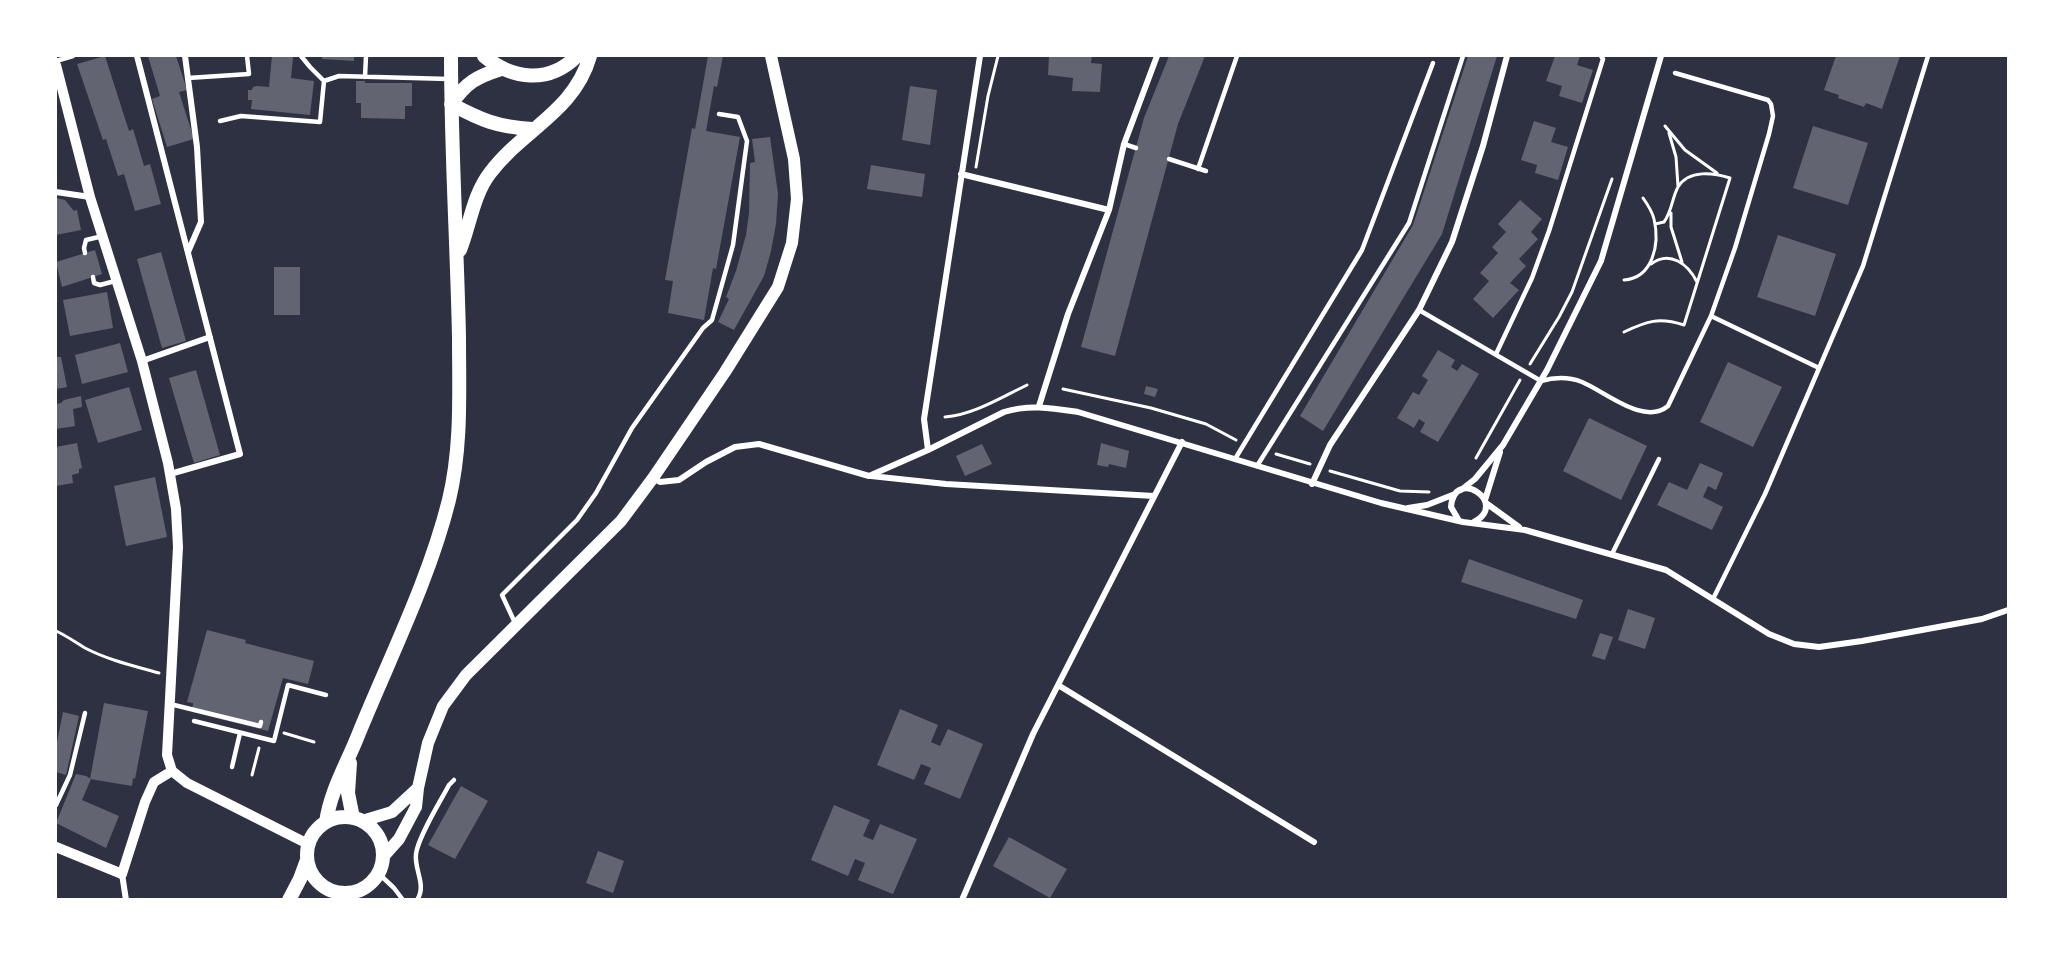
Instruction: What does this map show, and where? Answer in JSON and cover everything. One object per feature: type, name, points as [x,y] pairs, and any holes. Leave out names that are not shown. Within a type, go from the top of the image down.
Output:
[{"type":"main road","points":[[326,822],[334,785],[354,746],[437,543],[457,462],[460,424],[458,258],[451,56]]},
{"type":"main road","points":[[484,56],[501,69],[523,75],[550,73],[577,56]]},
{"type":"main road","points":[[458,258],[477,195],[489,174],[532,129],[550,118],[569,97],[585,71],[590,56]]},
{"type":"main road","points":[[383,857],[395,845],[416,807],[428,742],[443,706],[466,675],[621,521],[653,478],[754,328],[778,287],[792,243],[796,190],[794,159],[771,56]]},
{"type":"main road","points":[[451,104],[464,86],[480,75],[501,69]]},
{"type":"main road","points":[[451,104],[483,120],[506,128],[532,129]]},
{"type":"main road","points":[[322,900],[364,888],[378,873],[383,857],[375,832],[358,820],[350,807],[348,778],[354,746]]},
{"type":"main road","points":[[289,900],[307,860],[308,844],[312,835],[326,822],[339,818],[358,820],[392,812],[418,788]]},
{"type":"main road","points":[[307,860],[313,876],[320,884],[341,893]]},
{"type":"street","points":[[137,56],[240,454],[170,474]]},
{"type":"street","points":[[185,56],[196,147],[201,222],[188,252]]},
{"type":"street","points":[[928,450],[924,419],[980,56]]},
{"type":"street","points":[[1039,406],[1068,314],[1109,210],[1124,144],[1157,56]]},
{"type":"street","points":[[1312,483],[1330,445],[1419,310],[1452,242],[1483,146],[1507,56]]},
{"type":"street","points":[[1458,520],[1451,507],[1453,497],[1475,479],[1503,445],[1541,381],[1601,261],[1661,56]]},
{"type":"street","points":[[56,63],[90,197],[142,361],[170,474],[176,510],[178,547],[167,755],[172,771],[187,783],[308,844]]},
{"type":"street","points":[[960,174],[1109,210]]},
{"type":"street","points":[[56,192],[90,197]]},
{"type":"street","points":[[142,361],[210,337]]},
{"type":"street","points":[[869,476],[1004,412],[1015,408],[1039,406],[1078,412],[1312,483],[1404,508],[1458,520],[1525,530],[1666,570],[1769,634],[1794,644],[1819,647],[1862,641],[1982,619],[2008,610]]},
{"type":"street","points":[[962,900],[1033,734],[1182,442]]},
{"type":"street","points":[[653,478],[660,482],[679,480],[706,462],[735,447],[759,444],[869,476],[946,484],[1154,496]]},
{"type":"street","points":[[1473,522],[1481,517],[1503,445]]},
{"type":"street","points":[[1404,508],[1427,505],[1466,488],[1475,490],[1504,518],[1525,530]]},
{"type":"street","points":[[1058,685],[1314,842]]},
{"type":"street","points":[[126,900],[123,874],[145,802],[154,782],[172,771]]},
{"type":"street","points":[[56,847],[123,874]]},
{"type":"lane","points":[[56,63],[73,56]]},
{"type":"lane","points":[[188,78],[249,74],[247,56]]},
{"type":"lane","points":[[301,56],[324,81]]},
{"type":"lane","points":[[365,77],[366,56]]},
{"type":"lane","points":[[1198,169],[1237,56]]},
{"type":"lane","points":[[1257,466],[1409,223],[1463,56]]},
{"type":"lane","points":[[1496,354],[1532,278],[1549,231],[1603,59],[1601,56]]},
{"type":"lane","points":[[1713,599],[1765,494],[1863,266],[1928,56]]},
{"type":"lane","points":[[1235,459],[1362,250],[1433,63]]},
{"type":"lane","points":[[1419,310],[1541,381],[1555,377],[1582,382],[1638,411],[1651,413],[1668,406],[1711,316],[1756,181],[1769,134],[1773,108],[1768,100],[1675,73]]},
{"type":"lane","points":[[324,81],[339,76],[451,80]]},
{"type":"lane","points":[[220,121],[241,116],[320,122],[324,81]]},
{"type":"lane","points":[[516,625],[502,595],[577,520],[596,493],[632,428],[703,328],[712,320],[733,245],[747,141],[738,117],[719,114]]},
{"type":"lane","points":[[1124,144],[1136,148]]},
{"type":"lane","points":[[1169,159],[1206,171]]},
{"type":"lane","points":[[85,253],[86,240],[103,236]]},
{"type":"lane","points":[[93,277],[94,283],[100,285],[117,280]]},
{"type":"lane","points":[[1711,316],[1819,368]]},
{"type":"lane","points":[[1612,554],[1659,459]]},
{"type":"lane","points":[[194,721],[274,741],[288,685],[326,694]]},
{"type":"lane","points":[[170,704],[260,726],[261,722]]},
{"type":"lane","points":[[56,805],[70,775],[85,713]]},
{"type":"lane","points":[[232,767],[240,733]]},
{"type":"lane","points":[[417,900],[421,891],[416,860],[418,844],[449,785],[454,780]]},
{"type":"lane","points":[[378,873],[403,900]]},
{"type":"path","points":[[1655,224],[1664,222],[1678,188],[1676,157],[1672,140],[1665,126],[1685,150],[1719,174]]},
{"type":"path","points":[[1529,364],[1572,292],[1615,171]]},
{"type":"path","points":[[1624,332],[1638,325],[1660,319],[1684,326],[1730,178],[1711,173],[1690,177],[1678,188]]},
{"type":"path","points":[[1643,198],[1651,209],[1655,224],[1654,253],[1649,266]]},
{"type":"path","points":[[1671,209],[1671,227],[1678,253],[1698,282]]},
{"type":"path","points":[[1711,240],[1718,243]]},
{"type":"path","points":[[1624,280],[1634,279],[1641,275],[1659,259],[1668,258],[1683,263]]},
{"type":"path","points":[[1473,462],[1518,383]]},
{"type":"path","points":[[945,417],[972,410],[1027,385]]},
{"type":"path","points":[[1063,389],[1151,408],[1206,424],[1244,445]]},
{"type":"path","points":[[1266,451],[1298,460]]},
{"type":"path","points":[[1334,472],[1400,491],[1422,493],[1432,491]]},
{"type":"path","points":[[56,631],[98,653],[160,674]]},
{"type":"building","points":[[105,56],[129,131],[133,129],[144,166],[150,164],[161,204],[135,211],[124,174],[118,176],[106,139],[103,140],[77,64]]},
{"type":"building","points":[[148,56],[176,56],[187,90],[179,92],[194,139],[167,147],[152,99],[160,96]]},
{"type":"building","points":[[272,56],[293,57],[291,78],[314,81],[310,115],[251,109],[252,100],[248,100],[248,90],[257,86],[269,87]]},
{"type":"building","points":[[322,56],[354,56],[354,61],[322,59]]},
{"type":"building","points":[[708,56],[723,56],[717,87],[714,86],[706,131],[740,137],[716,269],[713,268],[704,320],[668,313],[673,281],[665,280],[692,128],[695,129]]},
{"type":"building","points":[[1049,56],[1092,56],[1091,63],[1102,64],[1100,92],[1072,91],[1073,78],[1048,75]]},
{"type":"building","points":[[1169,56],[1205,56],[1178,124],[1115,356],[1081,347],[1144,118]]},
{"type":"building","points":[[1468,56],[1497,56],[1442,234],[1323,431],[1300,416],[1413,225]]},
{"type":"building","points":[[1555,56],[1580,56],[1577,65],[1593,70],[1582,103],[1559,96],[1562,86],[1546,81]]},
{"type":"building","points":[[1836,56],[1900,56],[1882,109],[1866,103],[1864,107],[1838,98],[1839,95],[1824,90]]},
{"type":"building","points":[[356,81],[412,83],[412,106],[405,106],[405,119],[361,118],[361,103],[356,103]]},
{"type":"building","points":[[910,86],[937,90],[930,145],[902,140]]},
{"type":"building","points":[[1534,121],[1556,128],[1551,142],[1568,147],[1558,180],[1535,173],[1537,165],[1521,160]]},
{"type":"building","points":[[1813,126],[1868,143],[1848,205],[1793,188]]},
{"type":"building","points":[[770,137],[778,194],[771,251],[764,276],[734,330],[718,322],[729,299],[726,297],[746,235],[750,163],[755,162],[752,139]]},
{"type":"building","points":[[871,165],[925,174],[922,197],[867,189]]},
{"type":"building","points":[[56,198],[65,200],[74,211],[77,210],[81,230],[56,235]]},
{"type":"building","points":[[1520,200],[1542,219],[1531,232],[1538,239],[1519,259],[1526,266],[1510,283],[1519,290],[1493,318],[1473,299],[1489,281],[1480,273],[1498,253],[1492,247],[1506,232],[1498,224]]},
{"type":"building","points":[[1778,235],[1836,254],[1815,316],[1757,297]]},
{"type":"building","points":[[95,250],[102,274],[62,287],[56,262]]},
{"type":"building","points":[[161,252],[186,341],[162,348],[137,259]]},
{"type":"building","points":[[274,267],[300,267],[300,315],[274,315]]},
{"type":"building","points":[[107,292],[113,328],[70,336],[63,300]]},
{"type":"building","points":[[120,343],[128,372],[82,384],[75,355]]},
{"type":"building","points":[[1438,350],[1455,360],[1451,367],[1457,371],[1462,364],[1479,374],[1438,442],[1420,432],[1425,423],[1419,419],[1414,428],[1397,418],[1413,392],[1419,395],[1428,380],[1422,376]]},
{"type":"building","points":[[56,357],[61,357],[67,387],[56,389]]},
{"type":"building","points":[[1728,362],[1782,387],[1753,447],[1700,422]]},
{"type":"building","points":[[196,370],[220,455],[194,463],[169,378]]},
{"type":"building","points":[[1146,386],[1158,389],[1155,397],[1144,394]]},
{"type":"building","points":[[129,387],[142,430],[98,443],[85,400]]},
{"type":"building","points":[[81,396],[82,407],[73,409],[75,426],[56,429],[56,404]]},
{"type":"building","points":[[1589,418],[1647,446],[1621,500],[1563,471]]},
{"type":"building","points":[[77,443],[82,468],[79,469],[79,473],[72,475],[73,483],[56,486],[56,447]]},
{"type":"building","points":[[1101,443],[1129,451],[1126,468],[1109,464],[1108,467],[1097,465]]},
{"type":"building","points":[[982,444],[992,464],[965,476],[956,456]]},
{"type":"building","points":[[1700,463],[1723,473],[1716,490],[1708,486],[1703,497],[1723,507],[1712,530],[1657,505],[1669,482],[1687,490]]},
{"type":"building","points":[[155,477],[167,537],[126,546],[114,486]]},
{"type":"building","points":[[1469,559],[1583,600],[1576,619],[1461,582]]},
{"type":"building","points":[[1628,609],[1655,618],[1645,649],[1618,640]]},
{"type":"building","points":[[207,630],[246,640],[245,643],[314,661],[308,684],[283,678],[268,731],[192,712],[193,703],[187,702]]},
{"type":"building","points":[[1600,633],[1613,637],[1605,660],[1592,656]]},
{"type":"building","points":[[104,703],[148,711],[132,786],[90,779]]},
{"type":"building","points":[[900,709],[938,725],[931,742],[940,746],[948,729],[983,744],[960,799],[924,784],[931,768],[921,764],[914,780],[877,765]]},
{"type":"building","points":[[63,712],[79,716],[66,775],[56,772],[56,747]]},
{"type":"building","points":[[76,774],[91,779],[82,800],[119,816],[106,848],[56,823]]},
{"type":"building","points":[[461,786],[488,801],[455,859],[428,845]]},
{"type":"building","points":[[834,805],[870,820],[863,836],[873,840],[880,824],[917,839],[893,894],[858,880],[865,863],[855,859],[848,876],[811,860]]},
{"type":"building","points":[[1009,837],[1067,869],[1050,898],[993,866]]},
{"type":"building","points":[[598,851],[624,861],[613,893],[586,883]]}]
